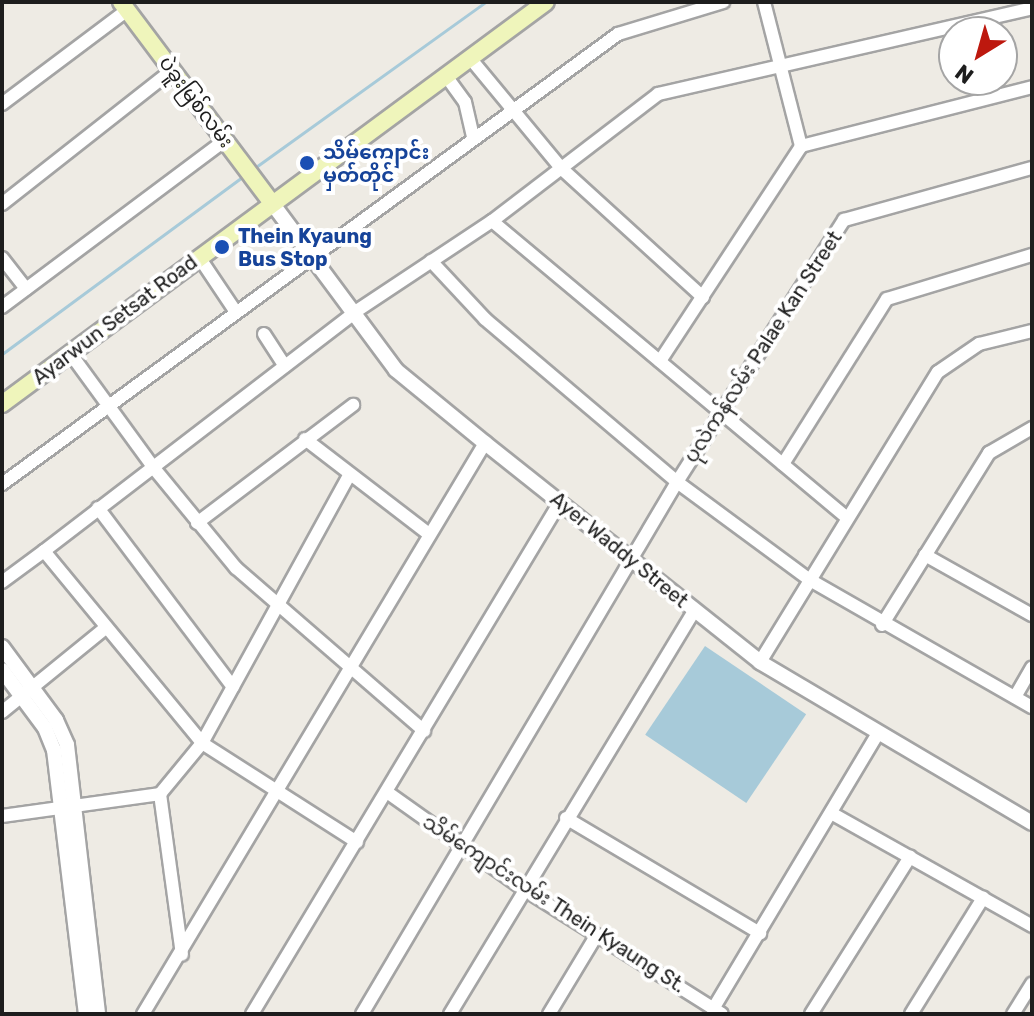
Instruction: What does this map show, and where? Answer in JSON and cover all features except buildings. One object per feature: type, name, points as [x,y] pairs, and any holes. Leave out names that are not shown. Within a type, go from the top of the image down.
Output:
[{"type":"main road","name":"Ayarwun Setsat Road","points":[[2,404],[546,2]]},
{"type":"main road","name":"ပဲခူးမြစ်လမ်း","points":[[124,6],[272,203]]},
{"type":"street","points":[[2,484],[618,34],[723,2]]},
{"type":"street","points":[[764,2],[801,146]]},
{"type":"street","points":[[2,104],[124,6]]},
{"type":"street","points":[[2,582],[355,312],[492,221],[658,94],[783,69],[1032,8]]},
{"type":"street","points":[[470,58],[561,168],[703,297]]},
{"type":"street","points":[[2,204],[172,70]]},
{"type":"street","points":[[446,76],[465,102],[473,138]]},
{"type":"street","points":[[660,361],[801,146],[1032,87]]},
{"type":"street","points":[[2,307],[225,140]]},
{"type":"street","name":"ပုလဲကန်လမ်း Palae Kan Street","points":[[362,1014],[458,845],[677,482],[844,220],[1032,168]]},
{"type":"street","name":"Ayer Waddy Street","points":[[272,203],[396,370],[485,443],[760,662],[1032,823]]},
{"type":"street","points":[[492,221],[847,518]]},
{"type":"street","points":[[783,464],[887,299],[1032,255]]},
{"type":"street","points":[[199,257],[236,312]]},
{"type":"street","points":[[2,258],[26,289]]},
{"type":"street","points":[[431,261],[485,319],[677,482],[810,580],[882,625],[1032,707]]},
{"type":"street","points":[[760,662],[938,372],[979,344],[1032,331]]},
{"type":"street","points":[[264,334],[285,366]]},
{"type":"street","points":[[70,353],[197,523],[277,606],[424,731]]},
{"type":"street","points":[[197,523],[353,405]]},
{"type":"street","points":[[882,625],[989,453],[1032,428]]},
{"type":"street","points":[[305,439],[429,534]]},
{"type":"street","points":[[143,1014],[182,954],[485,443]]},
{"type":"street","points":[[2,816],[160,794],[202,743],[350,474]]},
{"type":"street","points":[[252,1014],[560,502]]},
{"type":"street","points":[[98,508],[233,687]]},
{"type":"street","points":[[44,551],[104,629],[202,743],[357,842]]},
{"type":"street","points":[[925,555],[1032,615]]},
{"type":"street","points":[[450,1014],[522,888],[694,611]]},
{"type":"street","points":[[2,712],[104,629]]},
{"type":"street","points":[[2,647],[54,750],[68,806],[98,1014]]},
{"type":"street","points":[[1015,697],[1032,667]]},
{"type":"street","points":[[2,670],[26,691]]},
{"type":"street","points":[[717,1011],[878,733]]},
{"type":"street","name":"သိမ်ကျောင်းလမ်း Thein Kyaung St.","points":[[387,792],[522,888],[717,1011]]},
{"type":"street","points":[[160,794],[182,954]]},
{"type":"street","points":[[68,806],[86,1014]]},
{"type":"street","points":[[831,813],[1032,926]]},
{"type":"street","points":[[566,818],[760,933]]},
{"type":"street","points":[[811,1014],[910,857]]},
{"type":"street","points":[[911,1014],[983,898]]},
{"type":"street","points":[[552,1013],[596,936]]},
{"type":"street","points":[[1013,1014],[1032,984]]},
{"type":"water","points":[[705,646],[806,714],[746,803],[645,735]]},
{"type":"waterway","points":[[253,169],[485,2]]},
{"type":"waterway","points":[[2,354],[243,176]]},
{"type":"place","name":"သိမ်ကျောင်း မှတ်တိုင်","points":[[307,163]]},
{"type":"place","name":"Thein Kyaung Bus Stop","points":[[222,247]]}]
